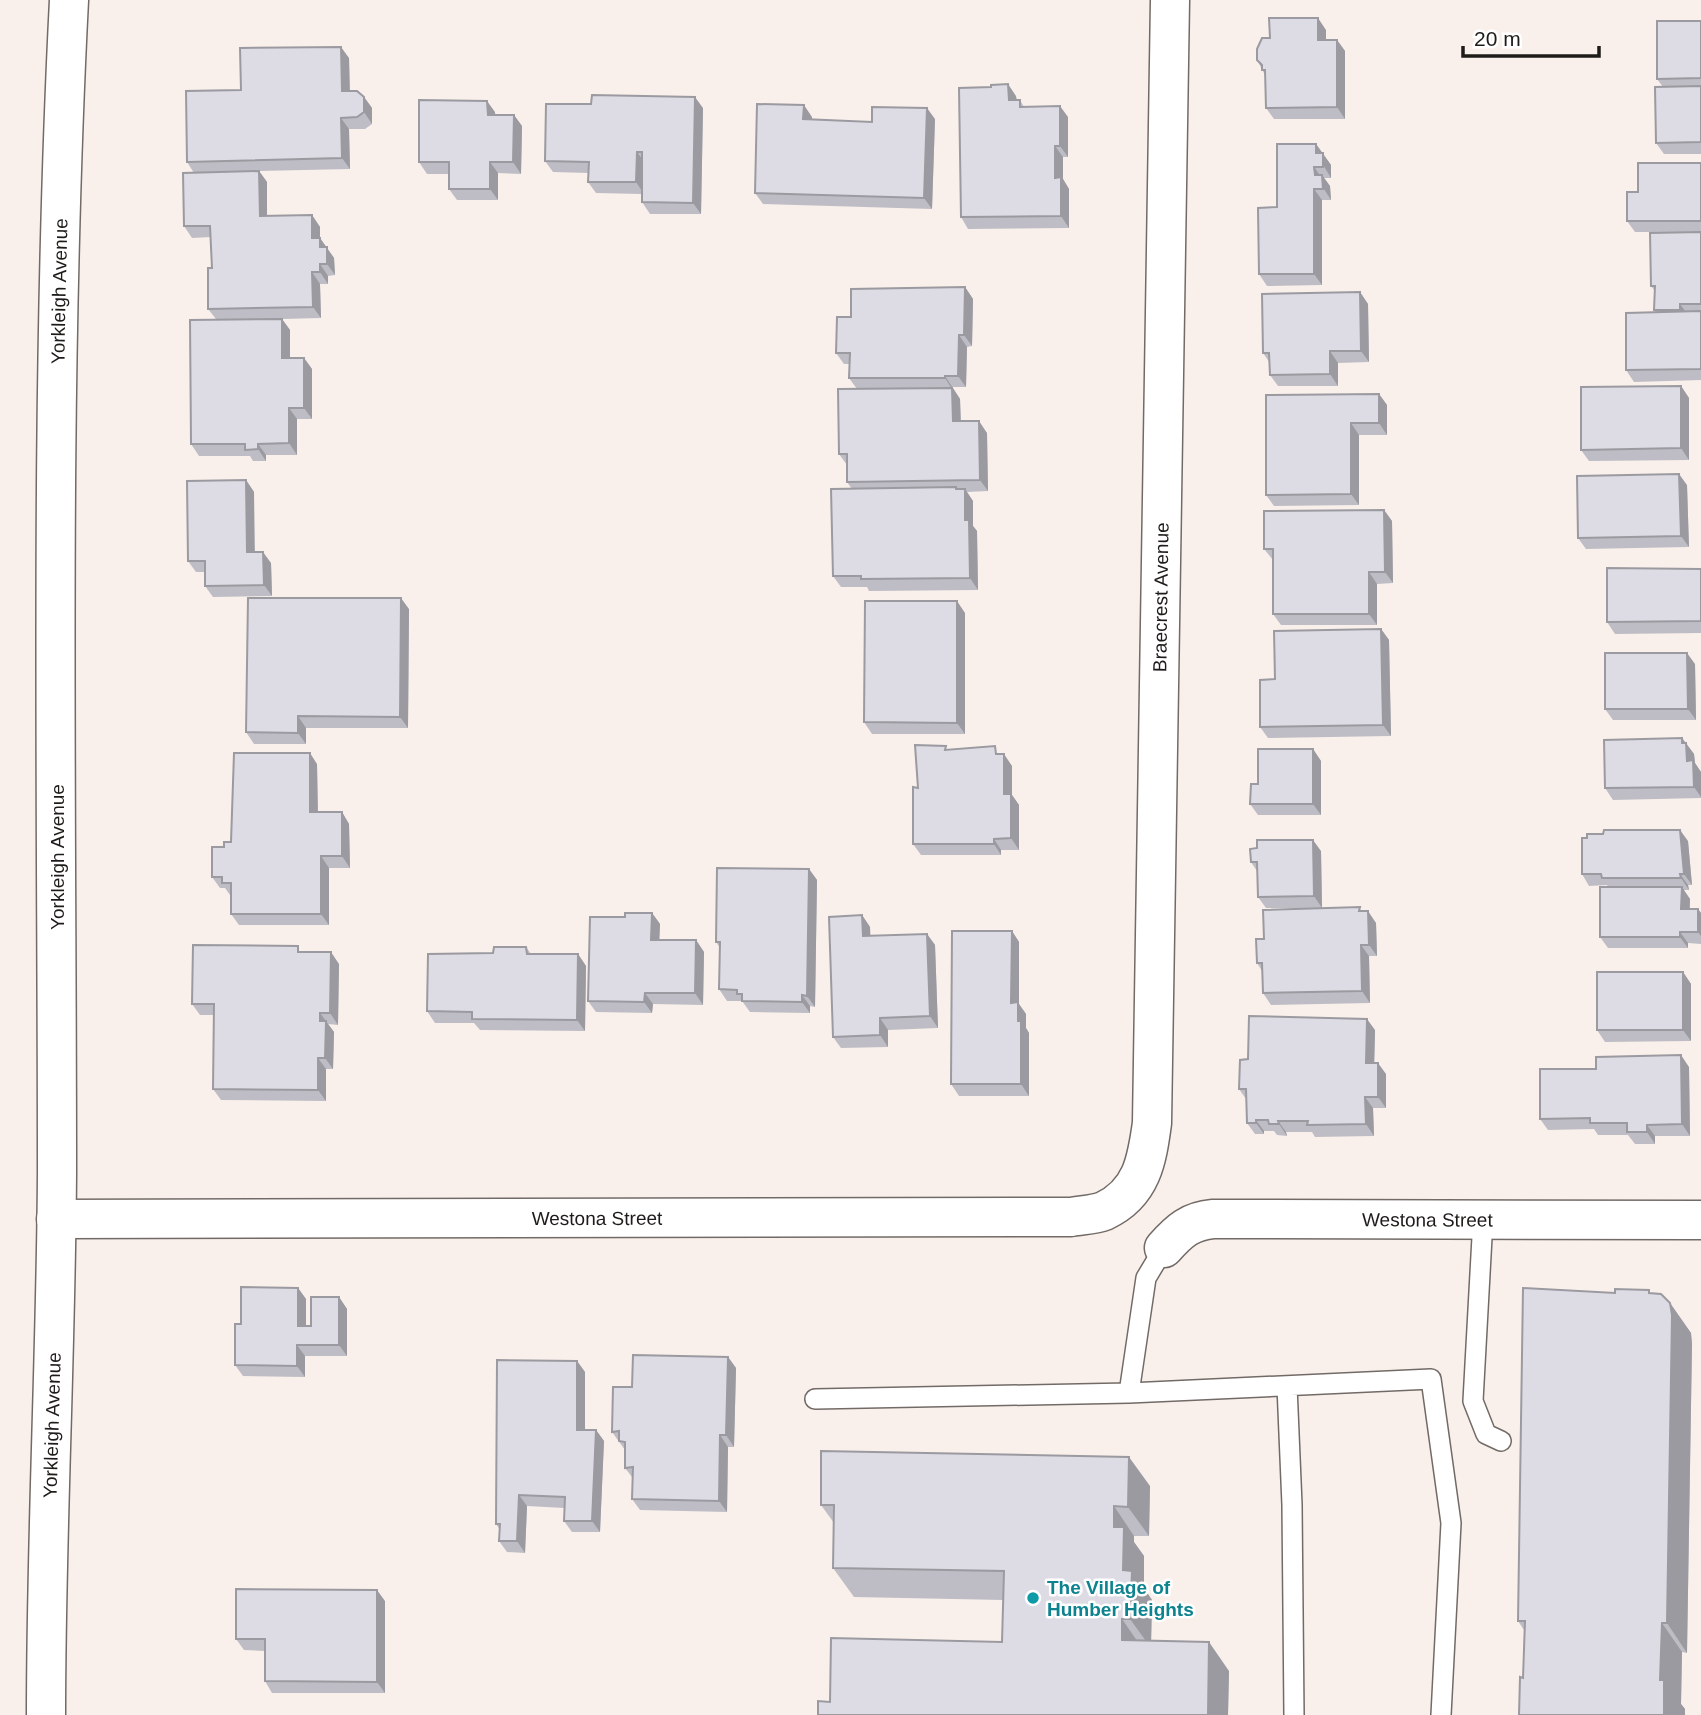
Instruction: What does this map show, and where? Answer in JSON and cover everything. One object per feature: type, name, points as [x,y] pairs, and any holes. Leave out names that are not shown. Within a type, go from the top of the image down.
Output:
[{"type":"street","name":"Yorkleigh Avenue","points":[[46,1715],[57,1219],[57,436],[62,143],[69,0]]},
{"type":"street","name":"Braecrest Avenue","points":[[1131,1192],[1147,1160],[1152,1123],[1170,0]]},
{"type":"street","name":"Westona Street","points":[[57,1219],[1071,1217],[1103,1211],[1131,1192]]},
{"type":"street","name":"Westona Street","points":[[1164,1248],[1182,1228],[1199,1220],[1213,1219],[1701,1220]]},
{"type":"lane","points":[[1483,1219],[1473,1401],[1486,1434],[1501,1441]]},
{"type":"lane","points":[[1129,1393],[1146,1278],[1164,1248]]},
{"type":"lane","points":[[815,1399],[1129,1393],[1430,1380],[1451,1523],[1441,1715]]},
{"type":"lane","points":[[1287,1386],[1292,1505],[1294,1715]]},
{"type":"building","points":[[1269,18],[1318,18],[1318,40],[1337,40],[1337,107],[1266,108],[1265,70],[1262,70],[1262,65],[1257,60],[1257,49],[1262,38],[1270,38]]},
{"type":"building","points":[[1657,21],[1701,21],[1701,78],[1657,79]]},
{"type":"building","points":[[341,47],[342,91],[357,91],[364,97],[364,112],[357,117],[341,118],[342,158],[187,162],[186,91],[241,90],[240,48]]},
{"type":"building","points":[[1008,84],[1009,100],[1020,100],[1020,107],[1060,106],[1060,146],[1055,146],[1055,178],[1061,177],[1061,216],[961,217],[959,88]]},
{"type":"building","points":[[1701,86],[1701,142],[1656,143],[1655,87]]},
{"type":"building","points":[[592,95],[695,97],[693,203],[642,202],[642,152],[637,152],[636,182],[588,182],[589,162],[545,161],[546,104],[591,104]]},
{"type":"building","points":[[419,100],[487,101],[488,115],[514,115],[513,162],[490,162],[490,189],[449,189],[449,162],[419,162]]},
{"type":"building","points":[[757,104],[804,105],[803,119],[872,122],[872,107],[927,108],[924,198],[755,193]]},
{"type":"building","points":[[1277,144],[1316,144],[1316,153],[1323,153],[1323,167],[1314,167],[1315,175],[1322,175],[1323,189],[1314,189],[1314,274],[1259,274],[1258,208],[1277,207]]},
{"type":"building","points":[[1638,163],[1701,163],[1701,221],[1627,221],[1627,192],[1638,192]]},
{"type":"building","points":[[259,171],[260,216],[312,215],[312,238],[320,238],[320,247],[327,247],[327,264],[320,264],[320,272],[312,272],[313,307],[208,309],[208,268],[212,268],[210,226],[184,226],[183,173]]},
{"type":"building","points":[[1701,232],[1701,304],[1680,304],[1680,310],[1654,310],[1655,286],[1651,286],[1650,233]]},
{"type":"building","points":[[965,287],[964,335],[959,335],[958,376],[849,378],[850,353],[836,353],[837,317],[851,317],[851,289]]},
{"type":"building","points":[[1360,292],[1361,351],[1330,351],[1330,374],[1270,375],[1269,353],[1263,353],[1262,294]]},
{"type":"building","points":[[1701,311],[1701,369],[1626,370],[1626,313]]},
{"type":"building","points":[[282,319],[282,358],[304,358],[304,408],[289,408],[289,443],[258,444],[258,449],[245,450],[245,444],[191,444],[190,320]]},
{"type":"building","points":[[1681,386],[1681,448],[1581,450],[1581,387]]},
{"type":"building","points":[[952,388],[953,421],[979,421],[980,480],[847,482],[847,454],[839,454],[838,389]]},
{"type":"building","points":[[1379,394],[1379,423],[1351,423],[1351,494],[1266,495],[1266,395]]},
{"type":"building","points":[[1679,474],[1681,536],[1578,538],[1577,476]]},
{"type":"building","points":[[246,480],[247,552],[263,552],[264,585],[205,586],[205,561],[188,561],[187,481]]},
{"type":"building","points":[[831,489],[965,489],[965,520],[969,520],[970,578],[861,579],[861,576],[833,576]]},
{"type":"building","points":[[1384,510],[1385,572],[1369,572],[1369,614],[1273,614],[1273,549],[1264,549],[1264,511]]},
{"type":"building","points":[[1607,568],[1701,569],[1701,621],[1607,622]]},
{"type":"building","points":[[248,598],[401,598],[400,717],[298,716],[298,733],[246,732]]},
{"type":"building","points":[[865,601],[957,601],[957,723],[864,722]]},
{"type":"building","points":[[1381,629],[1383,725],[1260,727],[1260,680],[1275,679],[1274,631]]},
{"type":"building","points":[[1605,653],[1687,653],[1688,709],[1605,709]]},
{"type":"building","points":[[1682,738],[1682,743],[1686,743],[1687,761],[1693,760],[1694,787],[1605,788],[1604,740]]},
{"type":"building","points":[[915,745],[946,746],[945,750],[995,746],[996,754],[1004,754],[1004,794],[1011,794],[1011,838],[994,839],[994,844],[913,844],[913,787],[918,788]]},
{"type":"building","points":[[1258,749],[1313,749],[1313,804],[1250,804],[1251,784],[1258,784]]},
{"type":"building","points":[[234,753],[310,753],[310,812],[342,812],[342,856],[321,856],[321,914],[231,914],[231,883],[222,883],[222,877],[212,877],[212,847],[224,847],[224,842],[231,842]]},
{"type":"building","points":[[1604,830],[1680,830],[1684,874],[1680,874],[1681,878],[1602,878],[1601,874],[1582,874],[1582,838],[1587,838],[1587,834],[1603,834]]},
{"type":"building","points":[[1257,840],[1313,840],[1314,896],[1258,897],[1257,862],[1251,862],[1250,849],[1257,848]]},
{"type":"building","points":[[717,868],[809,869],[807,996],[802,995],[802,1002],[742,1001],[742,994],[737,994],[737,990],[719,989],[720,942],[716,942]]},
{"type":"building","points":[[1600,887],[1682,887],[1681,909],[1698,909],[1698,932],[1680,932],[1680,937],[1600,937]]},
{"type":"building","points":[[1360,907],[1359,911],[1368,911],[1369,945],[1361,945],[1362,991],[1263,993],[1262,963],[1257,963],[1256,939],[1264,939],[1263,910]]},
{"type":"building","points":[[625,913],[652,913],[651,940],[696,940],[695,993],[645,993],[644,1002],[588,1001],[590,917],[625,917]]},
{"type":"building","points":[[862,915],[863,936],[927,934],[930,1016],[880,1018],[880,1035],[833,1037],[829,917]]},
{"type":"building","points":[[952,931],[1012,931],[1011,1003],[1018,1002],[1018,1021],[1021,1021],[1021,1084],[951,1084]]},
{"type":"building","points":[[193,945],[298,946],[298,952],[331,952],[330,1013],[320,1013],[320,1021],[326,1021],[325,1058],[318,1058],[318,1090],[213,1089],[214,1004],[192,1004]]},
{"type":"building","points":[[494,947],[526,947],[527,954],[578,954],[577,1020],[472,1019],[472,1012],[427,1011],[428,954],[493,953]]},
{"type":"building","points":[[1597,972],[1683,972],[1683,1030],[1597,1030]]},
{"type":"building","points":[[1249,1016],[1367,1019],[1366,1063],[1378,1063],[1378,1097],[1365,1097],[1366,1124],[1307,1125],[1308,1121],[1278,1121],[1279,1124],[1269,1124],[1268,1120],[1247,1123],[1246,1089],[1239,1089],[1240,1060],[1248,1059]]},
{"type":"building","points":[[1681,1055],[1682,1124],[1647,1125],[1647,1132],[1627,1132],[1627,1123],[1590,1123],[1590,1118],[1540,1119],[1540,1069],[1596,1069],[1596,1057]]},
{"type":"building","points":[[241,1287],[298,1288],[298,1326],[311,1326],[311,1297],[339,1297],[339,1345],[297,1345],[297,1366],[235,1365],[235,1324],[241,1324]]},
{"type":"building","points":[[1523,1288],[1615,1293],[1615,1289],[1649,1290],[1649,1293],[1661,1294],[1670,1303],[1672,1315],[1667,1623],[1662,1623],[1660,1680],[1664,1680],[1664,1715],[1519,1715],[1525,1621],[1518,1621]]},
{"type":"building","points":[[633,1355],[728,1357],[726,1435],[720,1435],[719,1501],[632,1499],[633,1467],[625,1468],[625,1442],[619,1441],[619,1431],[612,1432],[613,1387],[632,1387]]},
{"type":"building","points":[[497,1360],[577,1361],[577,1430],[596,1430],[592,1521],[564,1521],[565,1497],[519,1495],[517,1541],[499,1541],[500,1524],[496,1524]]},
{"type":"building","name":"The Village of Humber Heights","points":[[821,1451],[1129,1457],[1128,1507],[1114,1506],[1114,1527],[1124,1527],[1123,1570],[1132,1571],[1130,1619],[1122,1619],[1122,1640],[1209,1642],[1208,1715],[818,1715],[818,1701],[830,1702],[831,1638],[1002,1642],[1004,1571],[833,1568],[834,1505],[821,1505]]},
{"type":"building","points":[[236,1589],[377,1590],[377,1682],[265,1681],[265,1639],[236,1639]]},
{"type":"place","name":"The Village of Humber Heights","points":[[1033,1598]]}]
